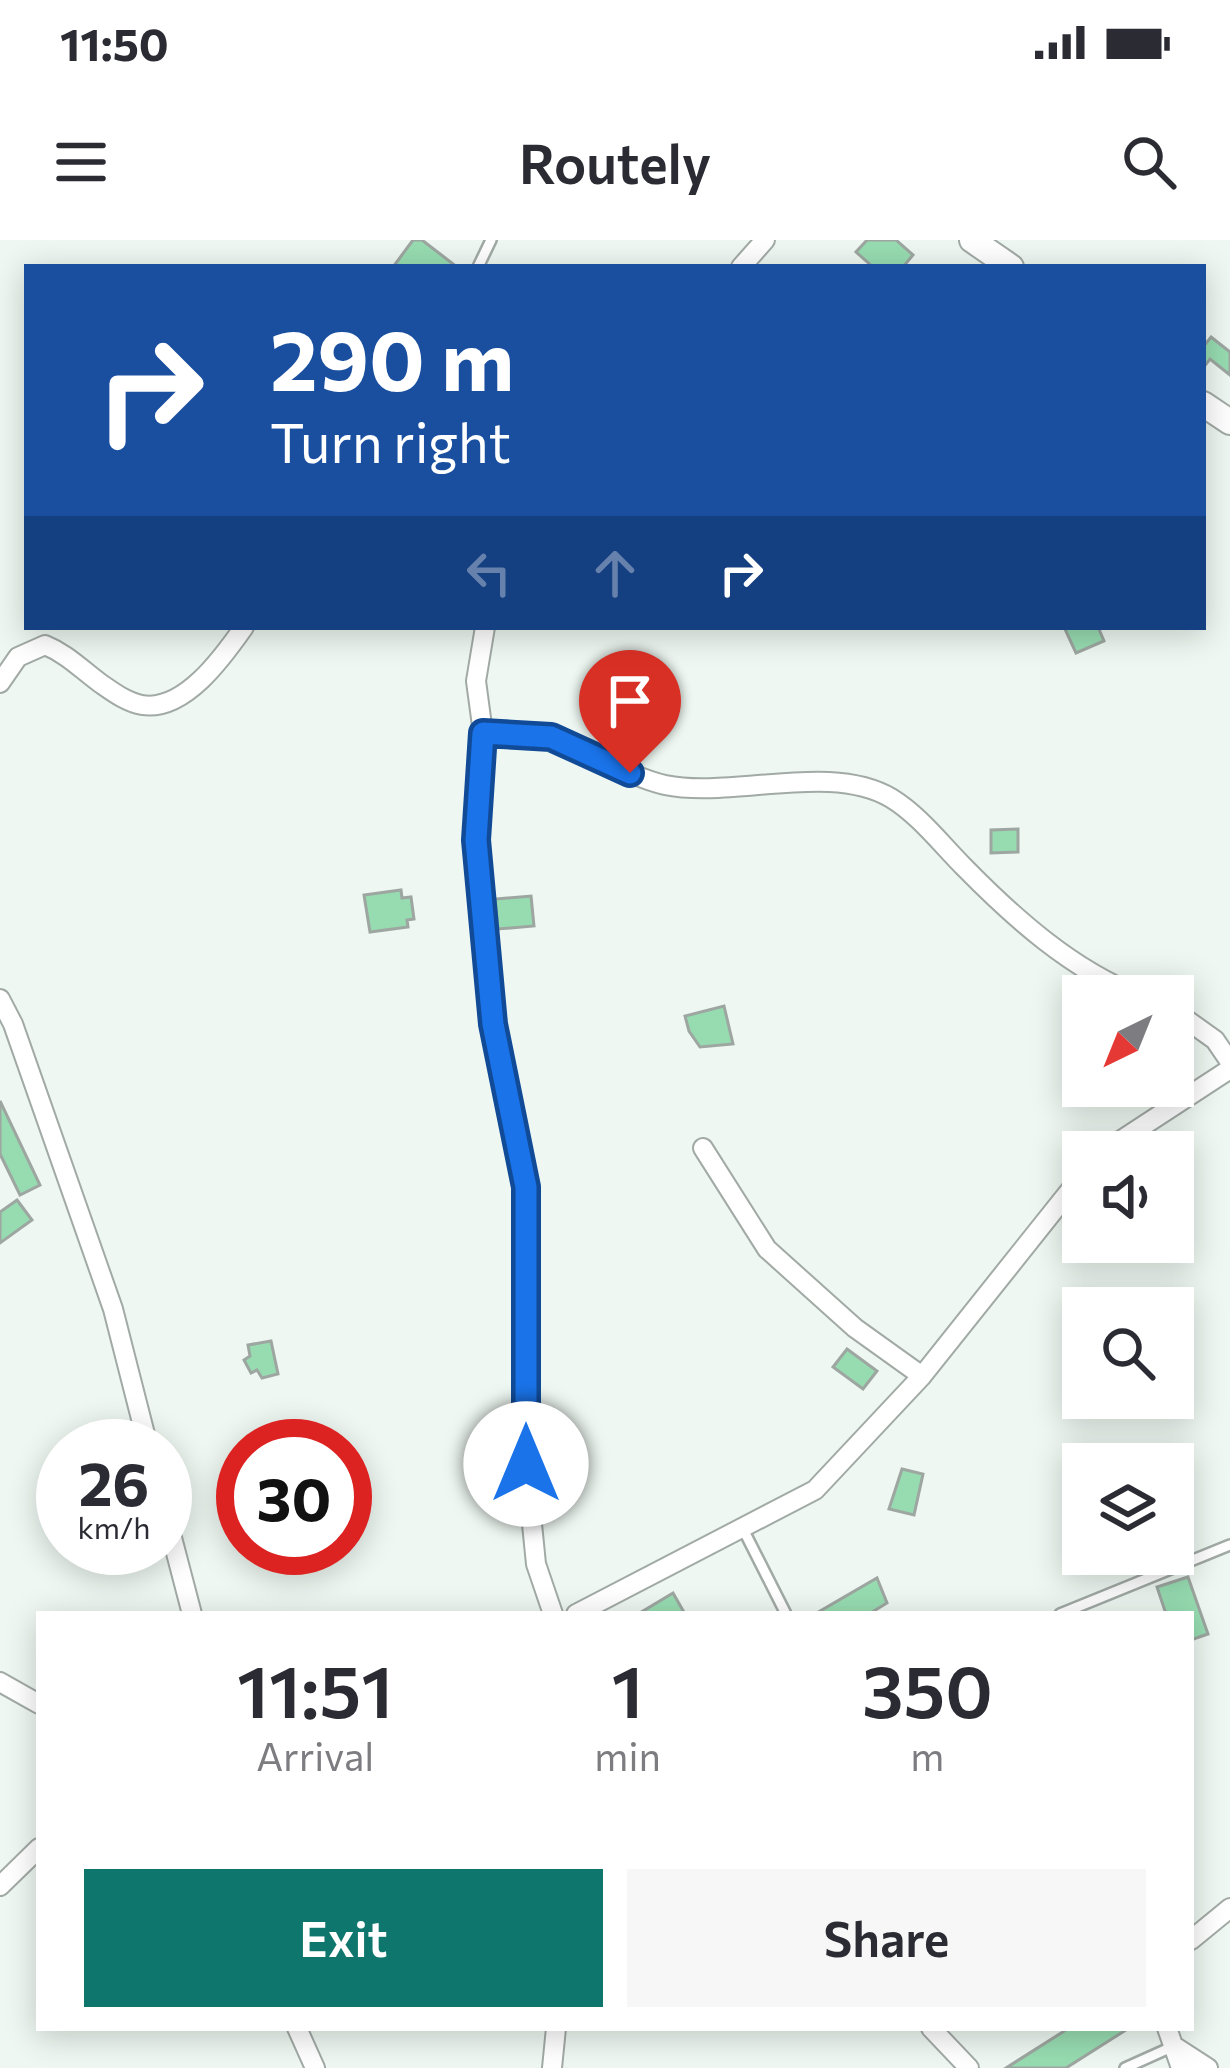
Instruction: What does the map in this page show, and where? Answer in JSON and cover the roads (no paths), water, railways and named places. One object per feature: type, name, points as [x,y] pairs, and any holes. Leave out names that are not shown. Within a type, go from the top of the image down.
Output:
[{"type":"main road","points":[[972,240],[1007,264]]},
{"type":"street","points":[[744,264],[765,240]]},
{"type":"street","points":[[0,683],[18,657],[45,645],[63,652],[127,700],[146,706],[165,703],[224,656],[242,630]]},
{"type":"street","points":[[484,630],[476,681],[483,733],[476,840],[493,1024],[526,1187],[526,1464],[536,1564],[552,1611]]},
{"type":"street","points":[[483,733],[551,737],[667,785],[826,784],[874,789],[908,811],[1040,935],[1098,975]]},
{"type":"street","points":[[0,999],[13,1024],[113,1309],[141,1419]]},
{"type":"street","points":[[1134,1131],[1230,1066],[1215,1040],[1194,1025]]},
{"type":"street","points":[[703,1148],[766,1249],[855,1328],[922,1376]]},
{"type":"street","points":[[583,1611],[815,1490],[922,1376],[1062,1200]]},
{"type":"street","points":[[182,1575],[191,1611]]},
{"type":"street","points":[[0,1682],[36,1702]]},
{"type":"street","points":[[0,1886],[36,1851]]},
{"type":"street","points":[[1195,1931],[1230,1908]]},
{"type":"street","points":[[298,2031],[315,2068]]},
{"type":"street","points":[[552,2068],[556,2031]]},
{"type":"street","points":[[934,2031],[968,2068]]},
{"type":"street","points":[[1170,2037],[1180,2068]]},
{"type":"street","points":[[1170,2037],[1208,2068]]},
{"type":"lane","points":[[743,1529],[784,1611]]},
{"type":"lane","points":[[1067,1611],[1230,1545]]},
{"type":"lane","points":[[1125,2068],[1170,2037]]}]
